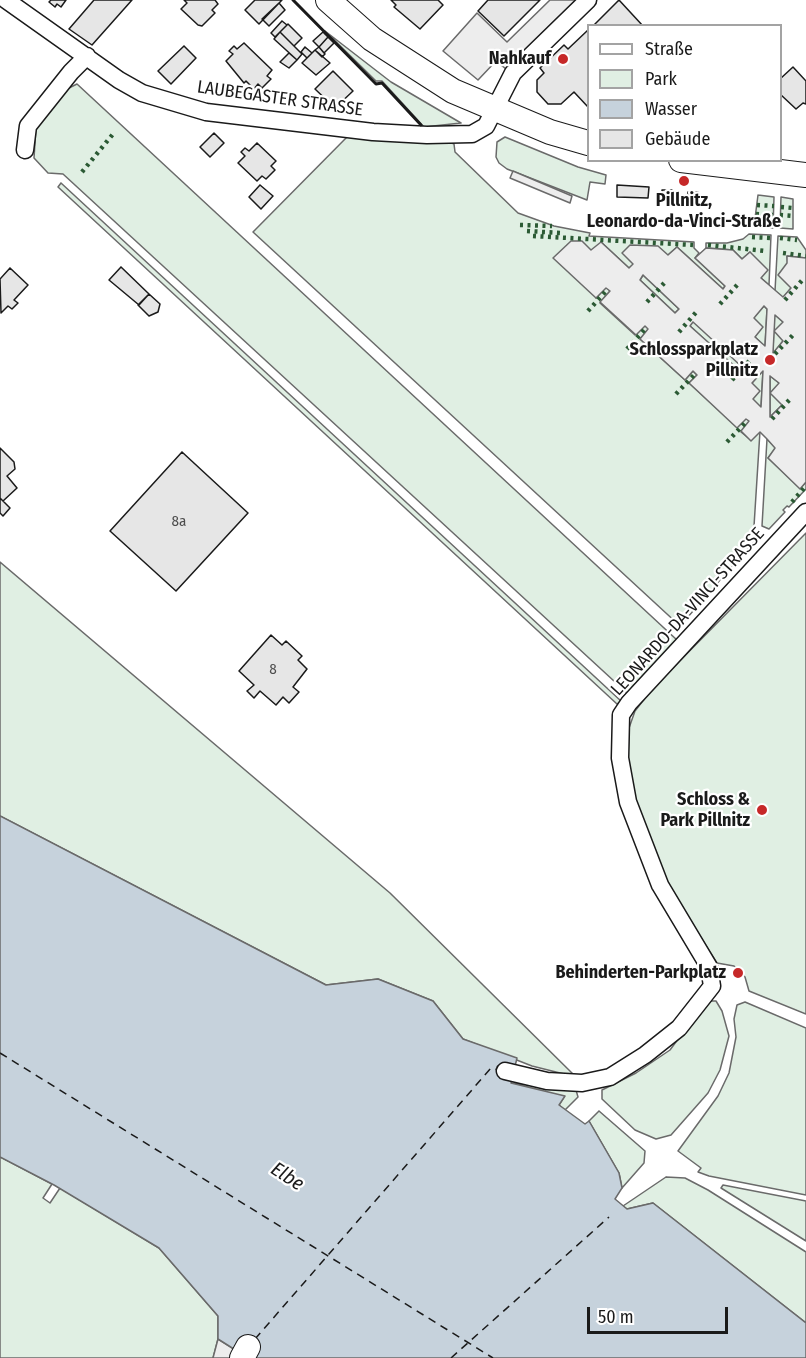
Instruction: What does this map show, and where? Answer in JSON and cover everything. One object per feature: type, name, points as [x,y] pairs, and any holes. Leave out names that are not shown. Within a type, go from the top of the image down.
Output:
[{"type":"main road","points":[[342,4],[372,39],[425,75],[495,111],[550,132],[587,143]]},
{"type":"main road","points":[[698,162],[806,175]]},
{"type":"street","name":"LAUBEGASTER STRASSE","points":[[6,0],[142,93],[206,112],[373,132],[472,135],[486,126],[513,73],[588,0]]},
{"type":"street","points":[[25,150],[28,126],[70,72],[87,56]]},
{"type":"street","name":"LEONARDO-DA-VINCI-STRASSE","points":[[505,1071],[547,1082],[582,1083],[610,1077],[645,1055],[679,1028],[712,986],[709,967],[660,885],[628,802],[620,758],[621,715],[629,702],[806,512]]},
{"type":"green space","points":[[325,31],[391,82],[461,123],[424,127],[382,81],[376,81]]},
{"type":"green space","points":[[77,84],[677,640],[627,693],[63,174],[48,173],[34,158],[36,127],[65,90]]},
{"type":"green space","points":[[347,137],[448,141],[454,144],[455,152],[518,213],[554,226],[590,233],[589,236],[694,242],[694,248],[699,253],[695,258],[725,286],[723,289],[677,247],[668,255],[629,268],[601,242],[596,298],[606,287],[610,291],[600,303],[635,335],[645,325],[649,329],[640,339],[685,380],[693,371],[697,375],[689,383],[737,427],[746,418],[750,422],[741,432],[751,440],[760,431],[753,542],[680,626],[253,232]]},
{"type":"green space","points":[[505,137],[578,167],[606,175],[605,184],[590,182],[587,200],[507,169],[499,163],[496,157],[497,142]]},
{"type":"green space","points":[[61,183],[621,701],[617,704],[58,187]]},
{"type":"green space","points":[[758,195],[774,197],[773,228],[754,226]]},
{"type":"green space","points":[[781,197],[793,199],[793,229],[780,228]]},
{"type":"green space","points":[[749,234],[771,235],[769,285],[761,278],[750,252],[742,259],[733,250],[706,248],[706,243],[727,243],[743,239]]},
{"type":"green space","points":[[778,236],[797,237],[806,250],[806,258],[787,256],[791,288],[783,298],[775,291]]},
{"type":"green space","points":[[643,275],[679,309],[675,313],[640,280]]},
{"type":"green space","points":[[764,306],[767,309],[765,347],[755,337],[753,318]]},
{"type":"green space","points":[[774,314],[783,322],[783,341],[773,354]]},
{"type":"green space","points":[[693,321],[742,366],[738,370],[689,325]]},
{"type":"green space","points":[[763,370],[761,408],[752,399],[752,383]]},
{"type":"green space","points":[[770,376],[779,383],[782,405],[770,417]]},
{"type":"green space","points":[[767,439],[776,448],[768,458],[800,488],[806,482],[806,489],[789,507],[783,510],[785,512],[769,529],[762,526]]},
{"type":"green space","points":[[806,533],[806,1014],[749,991],[745,977],[734,966],[717,963],[666,883],[633,799],[628,758],[629,728],[635,711],[653,688]]},
{"type":"green space","points":[[0,562],[390,893],[576,1077],[532,1066],[463,1039],[433,1001],[378,979],[326,985],[0,816]]},
{"type":"green space","points":[[711,1001],[716,1001],[722,1011],[729,1036],[720,1070],[708,1093],[671,1135],[656,1139],[635,1130],[602,1099],[602,1090],[636,1073],[670,1050],[701,1008]]},
{"type":"green space","points":[[745,1002],[806,1028],[806,1195],[709,1176],[698,1172],[701,1168],[678,1151],[718,1096],[729,1073],[736,1037],[734,1019],[737,1005]]},
{"type":"green space","points":[[511,1083],[576,1090],[578,1097],[565,1110],[559,1105],[564,1097]]},
{"type":"green space","points":[[599,1111],[645,1151],[644,1163],[622,1188],[619,1173],[589,1121]]},
{"type":"green space","points":[[0,1157],[52,1184],[43,1198],[50,1203],[60,1188],[159,1248],[218,1316],[218,1339],[213,1358],[0,1358]]},
{"type":"green space","points":[[666,1177],[685,1178],[708,1190],[806,1252],[806,1323],[653,1203],[627,1209],[623,1206]]},
{"type":"green space","points":[[723,1185],[806,1201],[806,1241],[721,1188]]},
{"type":"shaded area","points":[[550,0],[576,0],[506,69],[496,61],[478,80],[443,51],[477,13],[507,42]]},
{"type":"shaded area","points":[[513,171],[572,196],[570,203],[510,178]]},
{"type":"shaded area","name":"Schlossparkplatz Pillnitz","points":[[571,241],[582,241],[591,250],[601,242],[629,268],[633,264],[622,253],[630,245],[658,246],[668,255],[677,247],[723,289],[725,286],[695,258],[706,248],[733,250],[742,259],[750,252],[768,270],[761,278],[783,297],[791,288],[778,275],[787,263],[787,256],[806,258],[806,482],[800,489],[768,458],[775,448],[760,432],[751,441],[741,431],[749,421],[746,419],[737,428],[689,383],[697,375],[693,371],[685,380],[640,339],[648,329],[645,326],[636,335],[600,302],[610,291],[606,288],[596,298],[553,258]],"holes":[[[643,275],[679,309],[675,313],[640,280]],[[764,306],[767,309],[765,346],[755,337],[763,327],[754,318]],[[775,315],[783,322],[774,331]],[[693,322],[741,366],[738,369],[690,326]],[[774,331],[783,341],[773,353]],[[763,371],[761,407],[753,399],[760,391],[752,383]],[[770,376],[779,383],[770,393]],[[770,393],[782,405],[770,417]]]},
{"type":"shaded area","points":[[218,1339],[248,1358],[213,1358]]},
{"type":"water","name":"Elbe","points":[[0,816],[326,985],[378,979],[433,1001],[463,1039],[517,1058],[511,1083],[565,1096],[559,1105],[585,1124],[589,1121],[619,1173],[622,1188],[615,1199],[627,1209],[653,1203],[806,1323],[806,1358],[248,1358],[218,1339],[218,1316],[159,1248],[54,1185],[0,1157]]},
{"type":"building","points":[[66,0],[61,7],[57,4],[55,7],[49,2]]},
{"type":"building","points":[[94,0],[132,0],[92,45],[69,29]]},
{"type":"building","points":[[184,0],[215,0],[218,4],[212,10],[215,13],[202,26],[181,9],[187,3]]},
{"type":"building","points":[[255,0],[282,0],[259,24],[245,10]]},
{"type":"building","points":[[391,0],[438,0],[443,5],[420,29],[394,7],[396,5]]},
{"type":"building","points":[[488,0],[540,0],[504,36],[478,11]]},
{"type":"building","points":[[619,0],[641,24],[595,24]]},
{"type":"building","points":[[279,3],[285,10],[269,26],[262,19]]},
{"type":"building","points":[[282,21],[287,25],[275,37],[271,33]]},
{"type":"building","points":[[288,24],[302,38],[294,46],[280,32]]},
{"type":"building","points":[[587,31],[587,106],[574,92],[561,104],[548,104],[537,92],[537,80],[544,73],[540,68],[564,45],[568,49]]},
{"type":"building","points":[[280,32],[302,54],[297,60],[274,39]]},
{"type":"building","points":[[323,32],[328,37],[319,47],[313,41]]},
{"type":"building","points":[[328,37],[334,43],[324,53],[319,47]]},
{"type":"building","points":[[244,43],[272,70],[267,76],[271,79],[262,88],[258,84],[254,89],[246,81],[244,83],[226,61],[233,54],[229,51],[234,46],[237,49]]},
{"type":"building","points":[[184,46],[196,58],[171,84],[158,71]]},
{"type":"building","points":[[305,47],[312,53],[307,58],[301,52]]},
{"type":"building","points":[[319,47],[325,54],[322,57],[315,50]]},
{"type":"building","points":[[315,50],[330,63],[316,75],[302,63]]},
{"type":"building","points":[[289,53],[297,60],[289,68],[280,62]]},
{"type":"building","points":[[793,67],[806,81],[806,104],[803,103],[796,109],[782,96],[782,77]]},
{"type":"building","points":[[333,71],[353,91],[335,108],[315,89]]},
{"type":"building","points":[[214,133],[224,143],[210,157],[200,147]]},
{"type":"building","points":[[257,143],[276,161],[271,166],[275,170],[266,179],[262,176],[257,181],[238,163],[245,156],[241,152],[245,148],[249,151]]},
{"type":"building","points":[[260,185],[273,196],[261,209],[249,197]]},
{"type":"building","points":[[617,185],[649,187],[648,198],[617,197]]},
{"type":"building","points":[[662,190],[672,190],[672,195],[662,195]]},
{"type":"building","points":[[688,192],[698,192],[698,196],[688,196]]},
{"type":"building","points":[[121,267],[149,294],[139,305],[109,280]]},
{"type":"building","points":[[10,268],[28,285],[14,300],[18,303],[12,309],[8,306],[1,313],[0,279]]},
{"type":"building","points":[[149,294],[160,304],[158,312],[149,316],[138,305]]},
{"type":"building","points":[[0,448],[14,462],[15,469],[7,476],[17,488],[3,501],[0,498]]},
{"type":"building","points":[[182,452],[248,513],[176,591],[110,531]]},
{"type":"building","points":[[0,498],[10,508],[3,516],[0,513]]},
{"type":"building","points":[[271,635],[282,645],[286,641],[302,656],[298,660],[307,669],[293,687],[299,692],[289,703],[283,697],[276,705],[260,691],[254,698],[247,691],[254,685],[239,671]]},
{"type":"ferry route","points":[[0,1053],[493,1358]]},
{"type":"ferry route","points":[[255,1339],[491,1068],[499,1070]]},
{"type":"ferry route","points":[[451,1358],[609,1217]]},
{"type":"hedge","points":[[82,172],[113,134]]},
{"type":"hedge","points":[[757,205],[774,206]]},
{"type":"hedge","points":[[781,207],[793,208]]},
{"type":"hedge","points":[[756,214],[773,215]]},
{"type":"hedge","points":[[780,215],[793,216]]},
{"type":"hedge","points":[[520,225],[552,226]]},
{"type":"hedge","points":[[527,231],[561,233]]},
{"type":"hedge","points":[[533,236],[693,245]]},
{"type":"hedge","points":[[752,237],[771,238]]},
{"type":"hedge","points":[[780,238],[797,240]]},
{"type":"hedge","points":[[708,245],[766,251]]},
{"type":"hedge","points":[[783,253],[806,256]]},
{"type":"hedge","points":[[785,300],[804,278]]},
{"type":"hedge","points":[[647,302],[667,280]]},
{"type":"hedge","points":[[720,304],[739,283]]},
{"type":"hedge","points":[[588,311],[606,291]]},
{"type":"hedge","points":[[679,332],[698,310]]},
{"type":"hedge","points":[[627,349],[645,329]]},
{"type":"hedge","points":[[775,354],[793,335]]},
{"type":"hedge","points":[[732,380],[752,358]]},
{"type":"hedge","points":[[676,394],[694,375]]},
{"type":"hedge","points":[[772,419],[792,397]]},
{"type":"hedge","points":[[727,442],[746,422]]},
{"type":"hedge","points":[[792,502],[806,486]]},
{"type":"wall","points":[[293,0],[376,84],[382,83],[421,125]]},
{"type":"place","name":"Nahkauf","points":[[563,59]]},
{"type":"place","name":"Pillnitz, Leonardo-da-Vinci-Straße","points":[[684,181]]},
{"type":"place","name":"Schlossparkplatz Pillnitz","points":[[770,360]]},
{"type":"place","name":"Schloss & Park Pillnitz","points":[[762,810]]},
{"type":"place","name":"Behinderten-Parkplatz","points":[[738,973]]}]
